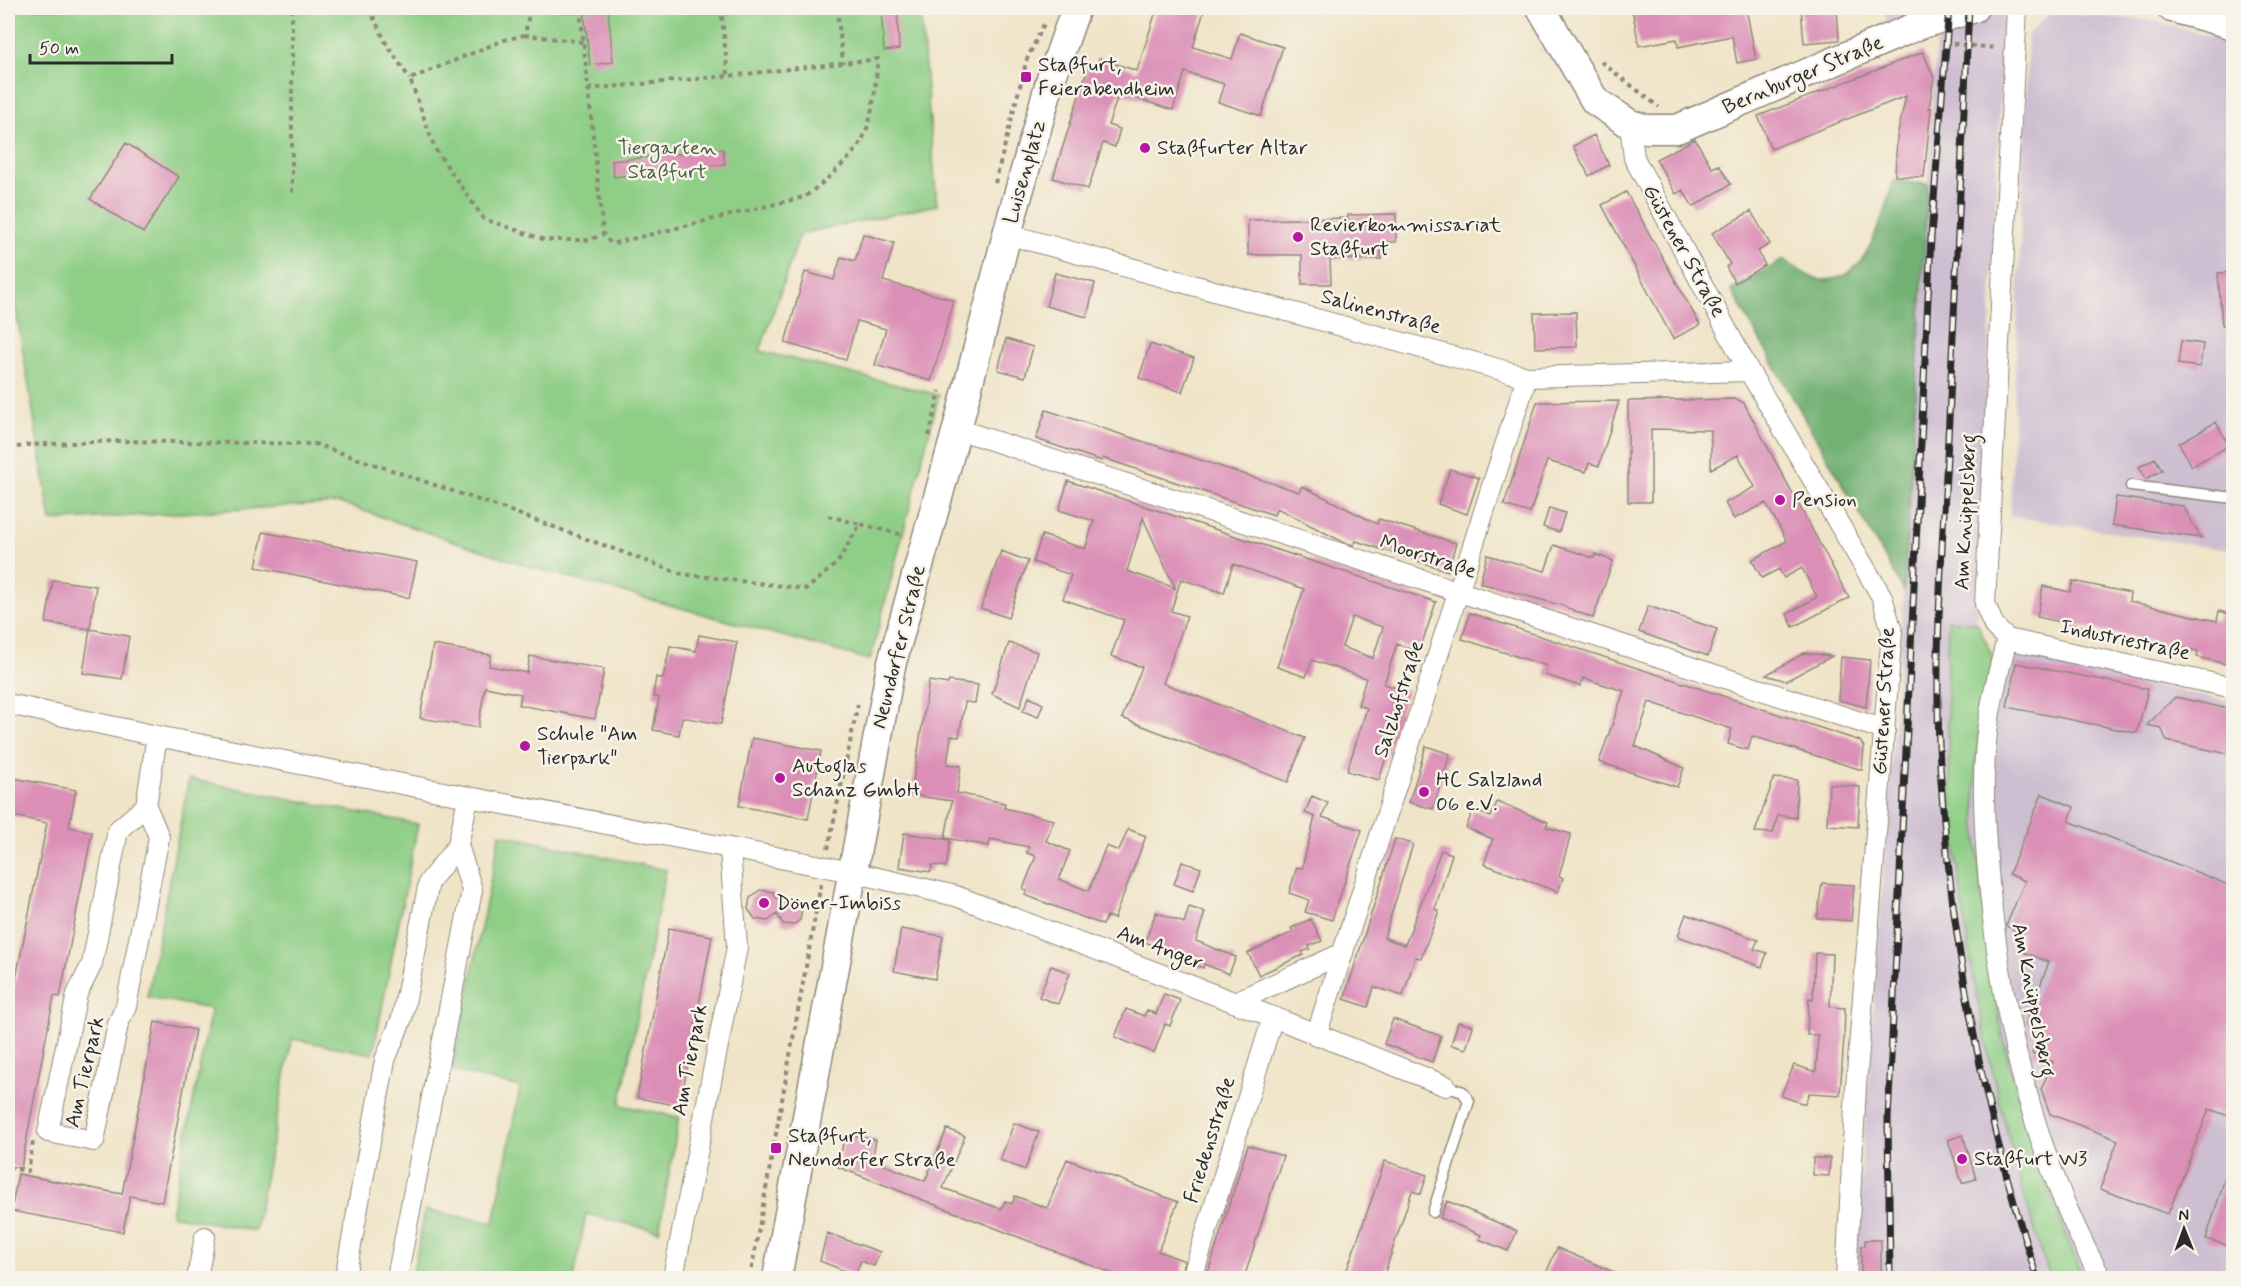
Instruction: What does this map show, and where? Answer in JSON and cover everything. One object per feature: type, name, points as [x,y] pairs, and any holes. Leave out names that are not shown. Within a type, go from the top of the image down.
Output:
[{"type":"main road","name":"Luisenplatz","points":[[1007,234],[1050,82],[1076,8]]},
{"type":"main road","points":[[1541,8],[1595,101],[1630,124]]},
{"type":"main road","name":"Bernburger Straße","points":[[1630,124],[1647,129],[1677,129],[1918,18],[1974,8]]},
{"type":"main road","points":[[2172,8],[2234,25]]},
{"type":"main road","name":"Neundorfer Straße","points":[[777,1278],[891,666],[957,429],[1007,234]]},
{"type":"street","name":"Am Knüppelsberg","points":[[2017,8],[1985,603],[1994,627],[2007,639],[1994,690],[1985,755],[1984,830],[1994,936],[2011,1037],[2041,1142],[2089,1256],[2101,1278]]},
{"type":"street","name":"Güstener Straße","points":[[1630,124],[1634,158],[1749,370],[1882,597],[1892,632],[1856,1086],[1846,1278]]},
{"type":"street","name":"Salinenstraße","points":[[1007,234],[1527,377],[1749,370]]},
{"type":"street","name":"Salzhofstraße","points":[[1316,1036],[1527,377]]},
{"type":"street","name":"Moorstraße","points":[[957,429],[1885,730]]},
{"type":"street","name":"Industriestraße","points":[[2007,639],[2234,688]]},
{"type":"street","points":[[8,704],[468,798],[852,872]]},
{"type":"street","points":[[146,806],[157,736]]},
{"type":"street","points":[[347,1278],[345,1278],[385,1060],[402,1018],[429,882],[458,845],[468,798]]},
{"type":"street","name":"Am Tierpark","points":[[146,806],[159,837],[126,1006],[118,1024],[94,1141],[48,1132],[77,994],[92,964],[118,830],[146,806]]},
{"type":"street","points":[[398,1278],[472,890],[458,845]]},
{"type":"street","name":"Am Tierpark","points":[[673,1278],[736,947],[730,849]]},
{"type":"street","name":"Am Anger","points":[[852,872],[956,896],[1446,1086]]},
{"type":"street","points":[[1234,1002],[1343,953]]},
{"type":"street","name":"Friedensstraße","points":[[1192,1278],[1273,1017]]},
{"type":"street","points":[[197,1278],[205,1237]]},
{"type":"lane","points":[[2131,486],[2234,498]]},
{"type":"lane","points":[[1433,1212],[1469,1101],[1463,1092],[1446,1086]]},
{"type":"path","points":[[292,8],[292,196]]},
{"type":"path","points":[[369,8],[386,43],[410,79],[435,149],[484,219],[545,240],[590,240],[603,234]]},
{"type":"path","points":[[525,35],[530,8]]},
{"type":"path","points":[[580,8],[583,42],[603,234],[611,244],[804,197],[818,188],[861,143],[872,107],[878,59],[588,89]]},
{"type":"path","points":[[721,8],[728,76]]},
{"type":"path","points":[[837,8],[843,63]]},
{"type":"path","points":[[1918,18],[1924,41],[2015,50]]},
{"type":"path","points":[[410,79],[504,40],[525,35],[583,42]]},
{"type":"path","points":[[1596,58],[1663,109]]},
{"type":"path","points":[[8,449],[27,445],[115,441],[315,444],[506,509],[682,574],[807,589],[838,562],[860,524]]},
{"type":"path","points":[[828,516],[903,535]]},
{"type":"path","points":[[8,1168],[28,1171],[35,1130],[48,1132]]},
{"type":"shaded area","points":[[1884,8],[1931,8],[1887,23]]},
{"type":"shaded area","points":[[2004,10],[1977,623],[1947,620],[1949,775],[1964,923],[1988,1049],[2009,1140],[2050,1278],[1853,1278],[1904,591],[1937,31]]},
{"type":"shaded area","points":[[2051,12],[2155,21],[2233,43],[2233,551],[2010,516],[2028,34]]},
{"type":"shaded area","points":[[2018,654],[2233,703],[2233,1278],[2082,1278],[2033,1145],[2004,1043],[1986,938],[1975,832],[1977,752],[1985,686],[1994,659]]},
{"type":"green space","name":"Tiergarten Staßfurt","points":[[8,8],[920,8],[937,205],[800,234],[760,351],[939,395],[870,660],[531,567],[340,503],[51,521],[8,261]]},
{"type":"green space","points":[[1894,181],[1928,184],[1904,591],[1731,290],[1783,260],[1808,276],[1824,280],[1840,277],[1853,270],[1871,243]]},
{"type":"green space","points":[[1948,620],[1977,623],[1994,659],[1981,715],[1976,773],[1978,860],[1991,965],[2004,1041],[2019,1101],[2082,1278],[2050,1278],[2003,1118],[1985,1036],[1958,871],[1947,704]]},
{"type":"green space","points":[[189,779],[418,824],[373,1054],[292,1039],[255,1231],[171,1215],[211,1009],[147,997]]},
{"type":"green space","points":[[500,834],[666,870],[620,1105],[679,1117],[659,1231],[586,1214],[574,1278],[412,1278],[425,1210],[494,1223],[520,1087],[452,1071]]},
{"type":"building","points":[[881,8],[897,8],[899,49],[884,51]]},
{"type":"building","points":[[1157,8],[1194,8],[1204,11],[1193,47],[1232,59],[1240,33],[1283,47],[1261,116],[1218,102],[1224,84],[1185,72],[1173,110],[1119,93],[1108,125],[1120,129],[1115,147],[1103,143],[1088,189],[1053,178],[1089,64],[1096,67],[1099,58],[1137,71]]},
{"type":"building","points":[[1632,8],[1746,8],[1756,59],[1737,63],[1732,36],[1678,47],[1677,39],[1639,46]]},
{"type":"building","points":[[1801,8],[1837,8],[1839,40],[1804,43]]},
{"type":"building","points":[[608,9],[613,62],[590,65],[584,11]]},
{"type":"building","points":[[1923,52],[1934,78],[1929,108],[1931,108],[1924,177],[1895,176],[1897,137],[1906,96],[1771,149],[1758,116]]},
{"type":"building","points":[[1594,135],[1609,165],[1589,176],[1573,146]]},
{"type":"building","points":[[1695,139],[1712,168],[1719,165],[1731,184],[1693,207],[1683,190],[1676,194],[1656,159]]},
{"type":"building","points":[[126,143],[179,177],[143,233],[90,199]]},
{"type":"building","points":[[723,149],[725,164],[614,177],[612,161]]},
{"type":"building","points":[[1626,192],[1700,325],[1673,339],[1602,205]]},
{"type":"building","points":[[1751,211],[1770,244],[1758,251],[1765,265],[1735,283],[1726,267],[1730,264],[1712,233]]},
{"type":"building","name":"Revierkommissariat Staßfurt","points":[[1396,214],[1396,242],[1381,242],[1381,259],[1330,259],[1331,284],[1302,284],[1302,255],[1248,255],[1248,220],[1348,218],[1348,215]]},
{"type":"building","points":[[863,234],[894,243],[883,281],[954,300],[931,381],[875,365],[886,329],[857,321],[846,360],[785,343],[805,272],[834,280],[841,257],[855,261]]},
{"type":"building","points":[[2234,272],[2234,324],[2222,325],[2218,273]]},
{"type":"building","points":[[1055,273],[1095,283],[1087,317],[1046,306]]},
{"type":"building","points":[[1576,312],[1577,347],[1535,348],[1534,313]]},
{"type":"building","points":[[1006,339],[1033,347],[1025,377],[998,370]]},
{"type":"building","points":[[2181,341],[2203,344],[2200,367],[2178,364]]},
{"type":"building","points":[[1150,344],[1194,358],[1182,392],[1139,378]]},
{"type":"building","points":[[1737,399],[1744,403],[1849,598],[1793,627],[1787,614],[1817,597],[1802,568],[1784,578],[1779,569],[1762,578],[1752,560],[1787,541],[1766,503],[1734,519],[1725,503],[1755,487],[1738,455],[1711,469],[1711,430],[1651,429],[1651,502],[1628,502],[1628,401]]},
{"type":"building","points":[[1619,401],[1599,466],[1589,463],[1586,472],[1547,461],[1530,513],[1504,505],[1537,402]]},
{"type":"building","points":[[1046,410],[1299,492],[1302,486],[1377,524],[1379,519],[1456,543],[1448,571],[1356,541],[1354,545],[1343,542],[1277,508],[1274,515],[1103,458],[1102,461],[1036,439]]},
{"type":"building","points":[[2216,422],[2229,446],[2192,466],[2179,443]]},
{"type":"building","points":[[2155,458],[2162,470],[2146,479],[2139,467]]},
{"type":"building","points":[[1450,469],[1479,478],[1467,514],[1438,504]]},
{"type":"building","points":[[1068,481],[1436,602],[1419,652],[1397,644],[1384,684],[1407,691],[1379,780],[1347,771],[1367,708],[1358,705],[1366,678],[1312,660],[1306,677],[1277,667],[1304,589],[1233,564],[1224,593],[1181,579],[1171,611],[1187,616],[1163,683],[1305,738],[1288,782],[1122,718],[1142,667],[1111,656],[1124,620],[1063,599],[1071,575],[1033,562],[1042,535],[1085,549],[1094,521],[1059,510]],"holes":[[[1143,518],[1175,588],[1127,571]],[[1352,617],[1383,627],[1373,658],[1342,647]]]},
{"type":"building","points":[[2116,497],[2183,506],[2201,538],[2112,525]]},
{"type":"building","points":[[1549,508],[1565,513],[1559,532],[1543,527]]},
{"type":"building","points":[[263,532],[417,562],[409,598],[256,567]]},
{"type":"building","points":[[1554,545],[1594,558],[1595,554],[1613,561],[1593,618],[1560,605],[1480,583],[1487,555],[1545,571]]},
{"type":"building","points":[[1001,551],[1028,561],[1008,618],[981,608]]},
{"type":"building","points":[[53,580],[96,586],[90,629],[46,623]]},
{"type":"building","points":[[2073,581],[2130,593],[2129,601],[2217,621],[2219,611],[2234,615],[2234,666],[2197,657],[2198,651],[2037,617],[2043,586],[2070,592]]},
{"type":"building","points":[[1648,606],[1717,629],[1708,656],[1639,632]]},
{"type":"building","points":[[1470,613],[1860,741],[1864,747],[1862,770],[1752,736],[1748,750],[1728,744],[1732,729],[1649,702],[1635,746],[1684,768],[1677,787],[1599,762],[1624,691],[1583,678],[1580,686],[1545,675],[1547,666],[1462,639]]},
{"type":"building","points":[[90,629],[129,636],[122,679],[83,673]]},
{"type":"building","points":[[699,635],[737,642],[721,724],[682,717],[679,735],[653,730],[659,698],[653,696],[656,677],[663,679],[670,646],[696,651]]},
{"type":"building","points":[[1009,643],[1037,652],[1020,707],[992,694]]},
{"type":"building","points":[[433,645],[491,655],[489,666],[527,673],[530,656],[604,669],[595,719],[519,705],[521,694],[485,687],[478,728],[420,718]]},
{"type":"building","points":[[1804,653],[1832,656],[1786,681],[1766,675]]},
{"type":"building","points":[[1841,657],[1870,660],[1866,707],[1838,700]]},
{"type":"building","points":[[2016,663],[2148,689],[2137,733],[2007,707]]},
{"type":"building","points":[[929,681],[978,685],[975,703],[965,702],[959,737],[951,736],[947,764],[961,766],[957,793],[1005,803],[1004,808],[1054,820],[1046,841],[1070,851],[1059,879],[1089,891],[1106,846],[1119,851],[1128,829],[1146,836],[1114,919],[1107,916],[1103,925],[1025,895],[1027,891],[1023,889],[1036,856],[1027,853],[1029,847],[990,839],[989,846],[945,838],[952,801],[911,795]]},
{"type":"building","points":[[1029,697],[1043,704],[1038,717],[1023,711]]},
{"type":"building","points":[[2175,697],[2234,710],[2234,755],[2167,741],[2161,728],[2147,725]]},
{"type":"building","name":"Autoglas Schanz GmbH","points":[[752,738],[821,751],[808,819],[739,806]]},
{"type":"building","points":[[1426,746],[1450,754],[1433,809],[1409,802]]},
{"type":"building","points":[[8,777],[76,790],[69,827],[92,832],[60,997],[54,996],[21,1168],[8,1166],[8,997],[9,987],[14,988],[47,823],[8,815]]},
{"type":"building","points":[[1774,778],[1797,780],[1796,818],[1778,815],[1773,833],[1755,832]]},
{"type":"building","points":[[1829,784],[1860,787],[1858,827],[1827,825]]},
{"type":"building","points":[[2042,794],[2074,807],[2069,821],[2234,887],[2234,1118],[2209,1109],[2168,1214],[2100,1189],[2118,1140],[2050,1114],[2041,1089],[2053,1062],[2032,1054],[2041,1028],[2026,1023],[2049,962],[2018,950],[2023,934],[2006,926],[2025,881],[2009,874]]},
{"type":"building","points":[[1312,796],[1328,803],[1322,817],[1362,830],[1332,920],[1305,912],[1309,900],[1289,893],[1297,867],[1302,868],[1315,817],[1305,813]]},
{"type":"building","points":[[1497,802],[1548,822],[1546,827],[1571,834],[1559,876],[1563,878],[1558,892],[1484,864],[1493,839],[1466,828],[1473,810],[1491,817]]},
{"type":"building","points":[[904,833],[950,840],[946,867],[932,865],[931,872],[899,867]]},
{"type":"building","points":[[1395,839],[1413,844],[1384,938],[1405,945],[1441,850],[1452,854],[1435,909],[1439,911],[1421,958],[1415,957],[1403,996],[1374,987],[1368,1007],[1344,999]]},
{"type":"building","points":[[1182,862],[1201,868],[1193,891],[1174,884]]},
{"type":"building","points":[[1822,883],[1854,885],[1851,921],[1817,918]]},
{"type":"building","points":[[760,890],[773,892],[776,898],[797,902],[802,909],[800,920],[793,925],[783,924],[777,914],[768,921],[755,919],[748,909],[750,898]]},
{"type":"building","points":[[1189,907],[1205,912],[1196,941],[1236,957],[1229,974],[1204,964],[1203,968],[1181,960],[1182,956],[1145,942],[1156,912],[1184,923]]},
{"type":"building","points":[[1686,914],[1758,940],[1754,949],[1767,953],[1762,967],[1678,936]]},
{"type":"building","points":[[1311,919],[1322,941],[1309,946],[1310,949],[1302,952],[1303,955],[1259,975],[1248,953],[1293,932],[1291,928]]},
{"type":"building","points":[[669,928],[712,936],[680,1106],[637,1098]]},
{"type":"building","points":[[901,929],[943,936],[935,979],[894,971]]},
{"type":"building","points":[[1815,953],[1832,954],[1830,1007],[1845,1008],[1844,1037],[1840,1095],[1809,1093],[1805,1104],[1781,1096],[1794,1065],[1816,1072],[1818,1035],[1807,1035],[1809,998],[1813,999]]},
{"type":"building","points":[[1051,966],[1070,973],[1058,1004],[1039,997]]},
{"type":"building","points":[[1164,994],[1180,1000],[1170,1026],[1165,1024],[1154,1053],[1115,1037],[1126,1009],[1144,1016],[1147,1010],[1156,1014]]},
{"type":"building","points":[[1393,1019],[1441,1036],[1432,1062],[1384,1044]]},
{"type":"building","points":[[155,1022],[195,1030],[162,1202],[130,1196],[123,1232],[11,1211],[18,1174],[122,1194]]},
{"type":"building","points":[[1458,1022],[1473,1026],[1466,1049],[1451,1045]]},
{"type":"building","points":[[1014,1123],[1039,1132],[1025,1170],[1000,1160]]},
{"type":"building","points":[[947,1129],[965,1136],[943,1188],[1001,1209],[1005,1201],[1012,1204],[1015,1196],[1047,1208],[1067,1159],[1178,1202],[1158,1251],[1185,1261],[1180,1278],[1124,1278],[838,1167],[845,1134],[876,1140],[872,1160],[925,1181]]},
{"type":"building","name":"Staßfurt W3","points":[[1963,1135],[1976,1179],[1962,1183],[1948,1140]]},
{"type":"building","points":[[1248,1145],[1283,1156],[1244,1278],[1207,1276]]},
{"type":"building","points":[[1813,1158],[1830,1158],[1829,1176],[1813,1175]]},
{"type":"building","points":[[1385,1161],[1427,1175],[1421,1194],[1412,1191],[1383,1278],[1344,1278]]},
{"type":"building","points":[[2230,1162],[2234,1162],[2234,1247],[2206,1239]]},
{"type":"building","points":[[1447,1201],[1517,1231],[1508,1251],[1479,1239],[1481,1235],[1440,1218]]},
{"type":"building","points":[[827,1233],[880,1252],[874,1266],[861,1261],[855,1275],[820,1261]]},
{"type":"building","points":[[1865,1240],[1881,1240],[1881,1278],[1861,1278],[1861,1246],[1865,1246]]},
{"type":"building","points":[[1557,1248],[1627,1278],[1591,1278],[1579,1273],[1577,1278],[1544,1278]]},
{"type":"railway","points":[[1890,1278],[1888,1119],[1931,237],[1949,8]]},
{"type":"railway","points":[[1969,8],[1939,610],[1938,695],[1941,780],[1953,907],[1962,970],[1987,1095],[2018,1218],[2037,1278]]},
{"type":"place","name":"Staßfurt, Feierabendheim","points":[[1026,77]]},
{"type":"place","name":"Staßfurter Altar","points":[[1145,148]]},
{"type":"place","name":"Revierkommissariat Staßfurt","points":[[1298,237]]},
{"type":"place","name":"Pension","points":[[1780,500]]},
{"type":"place","name":"Schule \"Am Tierpark\"","points":[[525,746]]},
{"type":"place","name":"Autoglas Schanz GmbH","points":[[780,778]]},
{"type":"place","name":"HC Salzland 06 e.V.","points":[[1424,792]]},
{"type":"place","name":"Döner-Imbiss","points":[[764,903]]},
{"type":"place","name":"Staßfurt, Neundorfer Straße","points":[[776,1148]]},
{"type":"place","name":"Staßfurt W3","points":[[1962,1159]]}]
